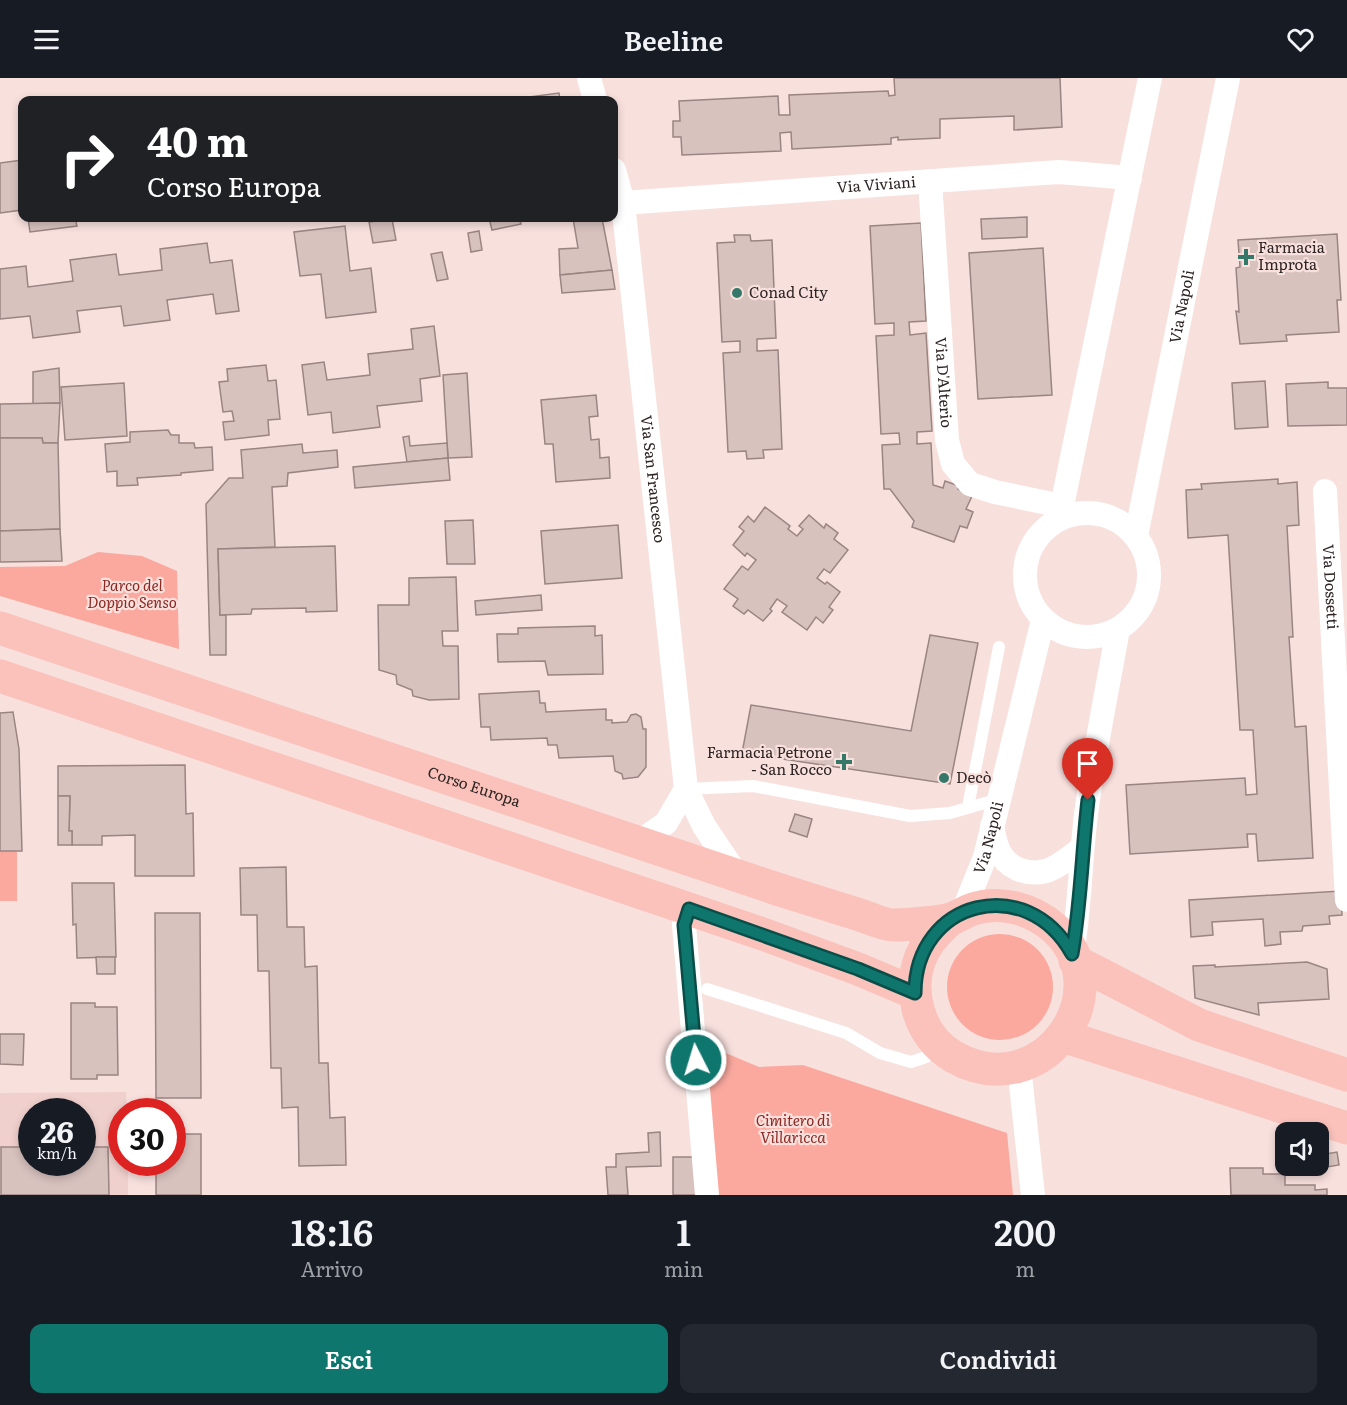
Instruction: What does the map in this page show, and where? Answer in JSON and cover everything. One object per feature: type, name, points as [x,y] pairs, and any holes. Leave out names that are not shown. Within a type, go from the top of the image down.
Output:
[{"type":"main road","name":"Corso Europa","points":[[0,628],[892,925],[956,916]]},
{"type":"main road","points":[[0,676],[689,909],[847,965],[915,993]]},
{"type":"main road","points":[[990,906],[1011,907],[1032,913],[1056,930],[1074,958],[1078,976],[1078,1000],[1071,1022],[1063,1036],[1044,1055],[1019,1066],[1005,1069],[976,1067],[950,1054],[939,1045],[922,1021],[915,993],[915,979],[923,951],[930,939],[956,916],[990,906]]},
{"type":"main road","points":[[1074,958],[1198,1024],[1347,1075]]},
{"type":"main road","points":[[1063,1036],[1347,1128]]},
{"type":"street","points":[[589,78],[594,96]]},
{"type":"street","points":[[1063,512],[1095,513],[1110,517],[1124,525],[1136,536],[1145,551],[1149,568],[1148,586],[1143,603],[1132,618],[1118,629],[1103,635],[1079,636],[1056,629],[1043,620],[1033,606],[1026,589],[1025,572],[1028,554],[1036,539],[1063,512],[1150,78]]},
{"type":"street","name":"Via Napoli","points":[[1136,536],[1228,78]]},
{"type":"street","name":"Via Viviani","points":[[623,202],[1059,172],[1130,178]]},
{"type":"street","name":"Via D'Alterio","points":[[930,181],[947,440],[953,464],[970,484],[1063,512]]},
{"type":"street","name":"Via San Francesco","points":[[618,184],[623,202],[686,789],[704,826],[737,875]]},
{"type":"street","name":"Via Dossetti","points":[[1325,490],[1347,900]]},
{"type":"street","name":"Via Napoli","points":[[956,916],[985,857],[1043,620]]},
{"type":"street","points":[[1074,958],[1088,800],[1118,629]]},
{"type":"street","points":[[639,842],[666,823],[686,789]]},
{"type":"street","points":[[992,826],[997,848],[1005,861],[1017,870],[1047,871],[1082,848]]},
{"type":"street","points":[[689,909],[684,925],[707,1195]]},
{"type":"street","points":[[1019,1066],[1033,1195]]},
{"type":"lane","points":[[968,807],[999,647]]},
{"type":"lane","points":[[686,789],[753,786],[910,816],[950,813],[999,799]]},
{"type":"lane","points":[[707,988],[846,1033],[880,1053],[911,1062],[926,1057],[939,1045]]},
{"type":"shaded area","points":[[126,1092],[126,1098],[108,1098],[108,1176],[128,1176],[128,1195],[0,1195],[0,1093]]},
{"type":"green space","name":"Parco del Doppio Senso","points":[[98,552],[142,556],[177,571],[179,649],[0,596],[0,567],[65,566]]},
{"type":"green space","points":[[0,851],[17,851],[17,901],[0,901]]},
{"type":"green space","points":[[1000,934],[1020,938],[1037,950],[1049,967],[1053,987],[1049,1007],[1037,1024],[1020,1036],[1000,1040],[980,1036],[963,1024],[951,1007],[947,987],[951,967],[963,950],[980,938]]},
{"type":"green space","name":"Cimitero di Villaricca","points":[[702,1043],[759,1067],[803,1065],[1007,1133],[1013,1195],[717,1195]]},
{"type":"building","points":[[894,78],[1060,78],[1062,127],[1014,130],[1014,116],[940,119],[940,138],[898,140],[898,137],[891,138],[891,144],[792,149],[791,132],[780,133],[781,151],[682,155],[681,137],[673,137],[673,121],[680,121],[679,101],[778,96],[779,115],[790,115],[789,95],[888,91],[889,96],[895,95]]},
{"type":"building","points":[[559,93],[559,96],[536,96]]},
{"type":"building","points":[[18,161],[18,211],[0,213],[0,163]]},
{"type":"building","points":[[1027,217],[1027,237],[982,239],[981,219]]},
{"type":"building","points":[[29,222],[76,222],[77,226],[30,232]]},
{"type":"building","points":[[369,222],[393,222],[396,240],[373,243]]},
{"type":"building","points":[[490,222],[520,222],[521,224],[492,230]]},
{"type":"building","points":[[574,222],[603,222],[612,270],[560,275],[559,249],[578,248]]},
{"type":"building","points":[[921,223],[926,321],[909,322],[910,335],[926,333],[932,431],[917,432],[917,444],[931,443],[933,485],[943,488],[945,481],[973,494],[966,509],[973,512],[967,528],[960,526],[954,542],[912,527],[914,521],[890,489],[884,489],[882,445],[900,444],[899,433],[881,434],[876,336],[894,335],[894,323],[875,324],[870,226]]},
{"type":"building","points":[[345,226],[350,271],[371,268],[376,312],[326,318],[321,274],[300,276],[294,232]]},
{"type":"building","points":[[479,231],[482,250],[471,252],[468,233]]},
{"type":"building","points":[[1337,234],[1341,300],[1337,300],[1339,332],[1286,335],[1287,341],[1240,344],[1236,311],[1239,312],[1236,268],[1240,267],[1238,240]]},
{"type":"building","points":[[734,235],[750,235],[751,241],[772,240],[776,338],[757,339],[757,351],[778,350],[782,449],[763,450],[764,458],[747,459],[746,451],[728,452],[723,353],[740,352],[740,341],[722,342],[717,243],[735,242]]},
{"type":"building","points":[[207,243],[210,263],[232,260],[239,311],[216,314],[213,294],[167,300],[170,320],[124,326],[121,306],[77,311],[80,332],[33,338],[30,316],[0,319],[0,269],[26,266],[28,287],[73,281],[70,260],[116,254],[119,275],[162,270],[160,249]]},
{"type":"building","points":[[1043,248],[1052,395],[978,399],[969,253]]},
{"type":"building","points":[[442,252],[448,279],[437,281],[431,254]]},
{"type":"building","points":[[612,270],[615,289],[562,293],[560,275]]},
{"type":"building","points":[[434,326],[440,376],[420,379],[422,401],[377,406],[380,427],[333,433],[331,412],[308,415],[302,365],[324,362],[327,380],[370,375],[368,354],[413,349],[411,329]]},
{"type":"building","points":[[266,365],[268,381],[276,380],[280,419],[268,420],[269,435],[225,440],[223,422],[234,421],[232,411],[223,412],[219,382],[228,381],[227,369]]},
{"type":"building","points":[[59,368],[60,403],[33,404],[33,372]]},
{"type":"building","points":[[467,373],[472,457],[448,458],[443,375]]},
{"type":"building","points":[[1265,381],[1268,427],[1235,429],[1232,383]]},
{"type":"building","points":[[1328,382],[1328,388],[1347,388],[1347,425],[1288,426],[1286,384]]},
{"type":"building","points":[[124,383],[127,436],[65,440],[61,387]]},
{"type":"building","points":[[596,395],[598,416],[589,417],[591,440],[599,439],[600,458],[609,457],[610,478],[556,482],[553,444],[545,444],[541,400]]},
{"type":"building","points":[[60,403],[58,443],[43,443],[42,438],[0,438],[0,404]]},
{"type":"building","points":[[168,430],[171,435],[179,435],[179,443],[194,443],[195,448],[212,447],[213,470],[137,478],[138,485],[117,486],[117,471],[107,472],[105,444],[130,442],[130,432]]},
{"type":"building","points":[[409,436],[410,446],[447,443],[448,458],[407,462],[403,437]]},
{"type":"building","points":[[0,438],[42,438],[43,443],[58,443],[60,529],[0,531]]},
{"type":"building","points":[[302,444],[303,453],[337,450],[338,467],[288,473],[287,486],[272,487],[275,547],[218,549],[220,615],[226,615],[226,655],[210,655],[206,504],[229,478],[243,478],[241,450]]},
{"type":"building","points":[[448,458],[450,480],[355,488],[353,467]]},
{"type":"building","points":[[1278,479],[1278,484],[1297,482],[1299,525],[1287,526],[1293,637],[1289,637],[1295,727],[1306,726],[1313,858],[1258,861],[1256,834],[1247,834],[1248,847],[1130,854],[1126,785],[1245,778],[1246,795],[1257,794],[1253,730],[1240,730],[1228,535],[1188,538],[1186,490],[1202,489],[1201,484]]},
{"type":"building","points":[[765,507],[790,526],[788,529],[797,536],[803,529],[799,526],[809,515],[824,528],[826,524],[838,533],[834,539],[848,550],[830,573],[824,569],[817,578],[840,592],[829,607],[833,610],[823,623],[816,617],[807,630],[782,612],[787,606],[777,599],[770,609],[772,611],[763,621],[748,610],[744,614],[733,606],[738,599],[724,589],[742,566],[748,570],[756,560],[747,553],[745,556],[733,545],[744,531],[739,527],[748,516],[754,522]]},
{"type":"building","points":[[473,520],[475,564],[447,564],[445,521]]},
{"type":"building","points":[[618,525],[622,578],[545,584],[541,531]]},
{"type":"building","points":[[60,529],[62,561],[0,562],[0,531]]},
{"type":"building","points":[[335,546],[337,611],[306,612],[306,608],[252,609],[251,614],[220,615],[218,549]]},
{"type":"building","points":[[456,577],[458,631],[442,631],[443,646],[458,646],[459,699],[429,700],[413,696],[412,690],[397,684],[396,675],[379,670],[378,605],[409,605],[409,578]]},
{"type":"building","points":[[541,595],[542,610],[476,615],[475,601]]},
{"type":"building","points":[[595,626],[595,636],[602,635],[603,674],[548,675],[545,661],[498,662],[497,634],[518,634],[518,628]]},
{"type":"building","points":[[930,635],[978,643],[950,784],[742,753],[751,705],[911,731]]},
{"type":"building","points":[[539,691],[540,703],[545,703],[546,712],[606,709],[606,720],[612,720],[612,723],[627,722],[631,715],[636,714],[641,717],[643,729],[646,729],[646,767],[638,777],[623,779],[622,774],[615,771],[613,756],[559,758],[557,745],[548,745],[547,738],[491,740],[490,727],[481,727],[479,694]]},
{"type":"building","points":[[13,712],[19,749],[22,851],[0,851],[0,713]]},
{"type":"building","points":[[185,765],[186,814],[193,813],[194,876],[135,876],[135,835],[102,836],[102,845],[72,845],[72,831],[69,831],[70,796],[58,796],[58,766]]},
{"type":"building","points":[[58,796],[70,796],[69,831],[72,831],[72,845],[58,845]]},
{"type":"building","points":[[795,814],[812,819],[807,837],[789,831]]},
{"type":"building","points":[[286,867],[287,927],[304,927],[305,967],[317,966],[319,1063],[328,1063],[330,1118],[345,1117],[346,1165],[299,1166],[298,1107],[282,1108],[281,1068],[271,1068],[269,971],[258,971],[257,915],[241,915],[240,868]]},
{"type":"building","points":[[72,883],[114,883],[116,957],[77,958]]},
{"type":"building","points":[[1341,891],[1342,915],[1329,916],[1330,924],[1303,926],[1302,931],[1280,932],[1281,944],[1265,946],[1263,919],[1212,922],[1213,935],[1191,937],[1189,900]]},
{"type":"building","points":[[155,913],[200,913],[201,1098],[156,1098]]},
{"type":"building","points":[[96,957],[115,957],[115,974],[97,974]]},
{"type":"building","points":[[1307,962],[1327,969],[1329,999],[1258,1003],[1259,1015],[1195,998],[1193,966]]},
{"type":"building","points":[[71,1003],[95,1003],[95,1007],[117,1007],[118,1075],[97,1075],[97,1079],[71,1079]]},
{"type":"building","points":[[0,1034],[24,1034],[23,1065],[0,1064]]},
{"type":"building","points":[[660,1132],[661,1166],[626,1167],[628,1195],[608,1195],[606,1167],[616,1167],[616,1154],[649,1152],[648,1133]]},
{"type":"building","points":[[186,1134],[201,1134],[201,1195],[156,1195],[156,1176],[186,1176]]},
{"type":"building","points":[[1,1147],[18,1147],[18,1176],[96,1176],[96,1147],[108,1147],[109,1195],[1,1195]]},
{"type":"building","points":[[1337,1152],[1339,1165],[1329,1167],[1329,1153]]},
{"type":"building","points":[[673,1157],[699,1157],[699,1195],[673,1195]]},
{"type":"building","points":[[1230,1168],[1263,1168],[1263,1174],[1285,1176],[1285,1185],[1315,1185],[1315,1190],[1327,1189],[1327,1195],[1231,1195]]},
{"type":"place","name":"Farmacia Improta","points":[[1246,257]]},
{"type":"place","name":"Conad City","points":[[737,293]]},
{"type":"place","name":"Farmacia Petrone - San Rocco","points":[[844,762]]},
{"type":"place","name":"Decò","points":[[944,778]]},
{"type":"route","points":[[696,1060],[684,925],[689,909],[858,969],[915,993],[918,965],[930,939],[951,919],[975,908],[1004,906],[1032,913],[1056,930],[1072,954],[1079,916],[1080,870],[1088,800]]}]
